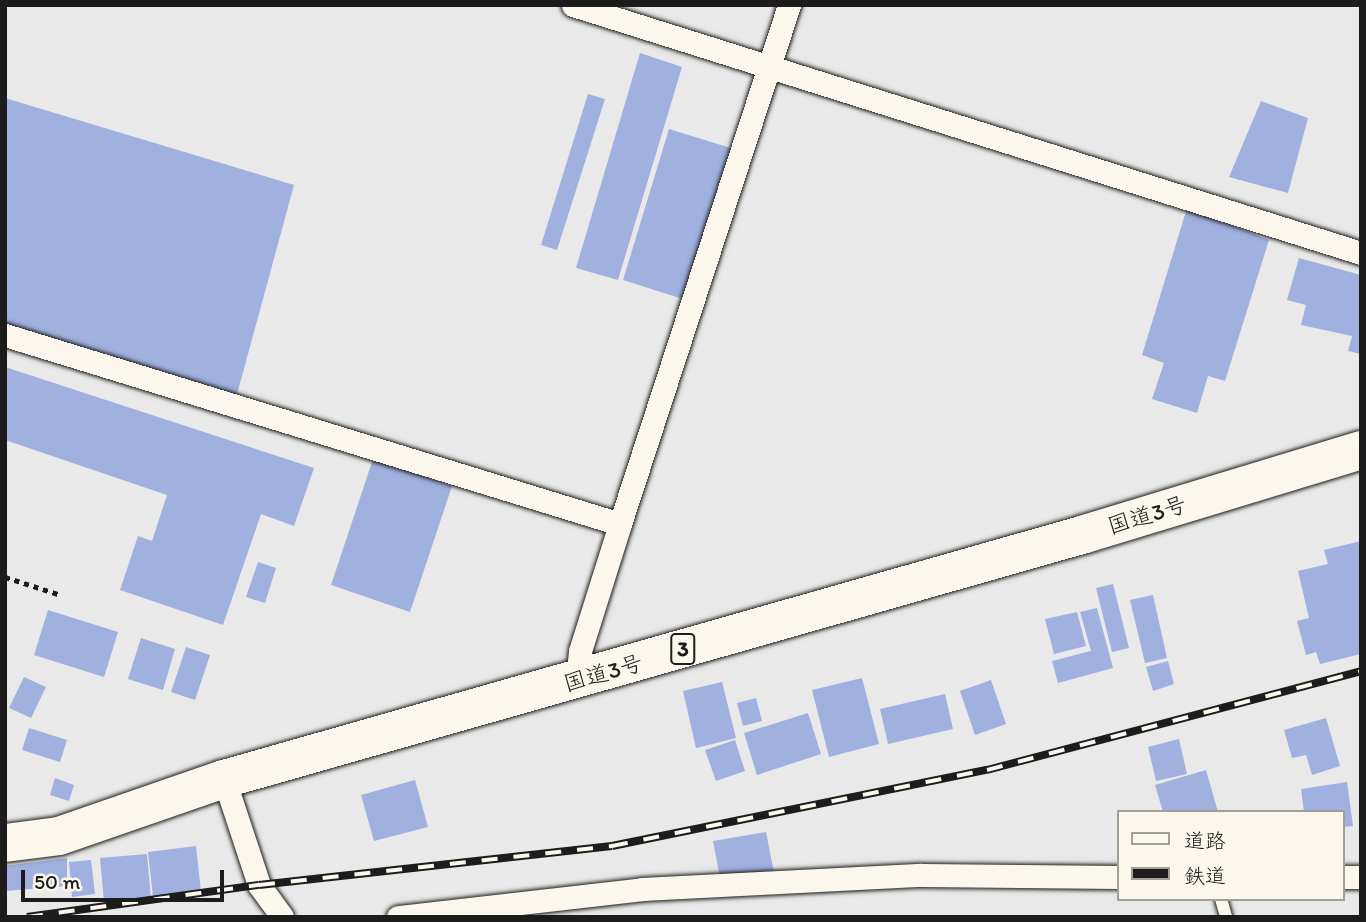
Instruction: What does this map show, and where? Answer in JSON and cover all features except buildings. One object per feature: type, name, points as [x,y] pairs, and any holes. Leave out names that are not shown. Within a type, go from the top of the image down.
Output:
[{"type":"highway","name":"国道3号","points":[[5,843],[60,836],[224,779],[577,680],[1361,450]]},
{"type":"street","points":[[573,5],[1361,253]]},
{"type":"street","points":[[577,680],[580,651],[789,5]]},
{"type":"street","points":[[5,335],[620,524]]},
{"type":"street","points":[[224,779],[260,885],[282,917]]},
{"type":"street","points":[[398,917],[642,889],[922,875],[1118,877]]},
{"type":"path","points":[[5,577],[58,594]]},
{"type":"railway","points":[[27,917],[259,885],[612,846],[987,770],[1361,671]]}]
